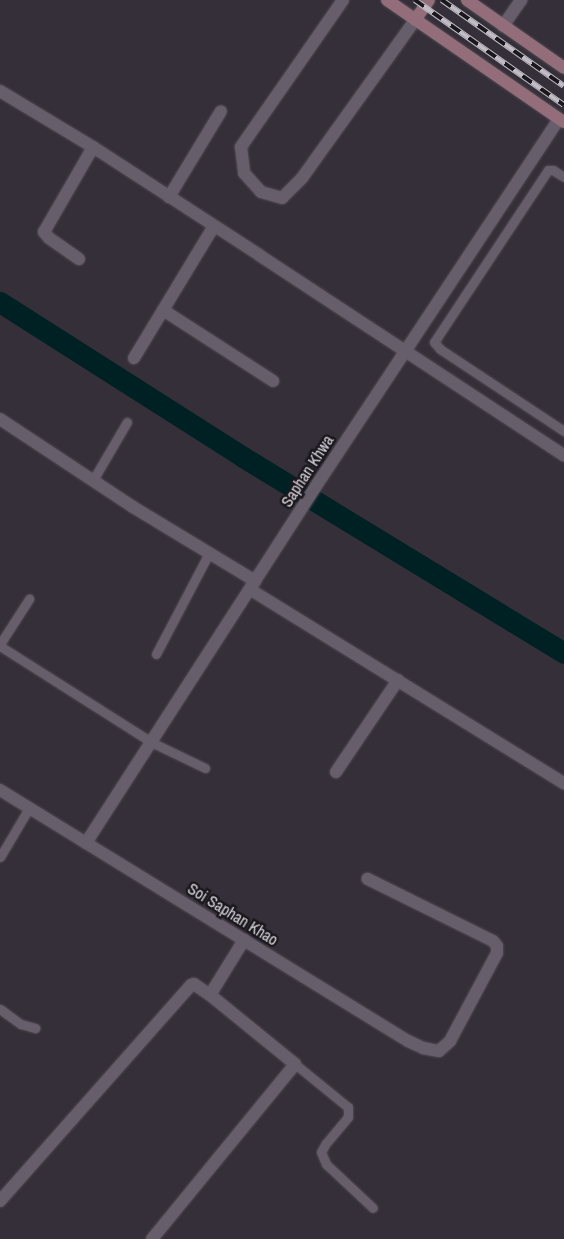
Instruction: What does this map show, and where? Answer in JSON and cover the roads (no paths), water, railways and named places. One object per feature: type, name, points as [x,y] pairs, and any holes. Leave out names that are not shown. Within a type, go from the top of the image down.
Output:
[{"type":"main road","points":[[387,0],[561,121]]},
{"type":"main road","points":[[415,20],[429,0]]},
{"type":"main road","points":[[467,0],[564,68]]},
{"type":"street","points":[[343,0],[241,147],[244,173],[261,192],[282,198],[302,178],[415,20]]},
{"type":"street","points":[[503,26],[521,0]]},
{"type":"street","points":[[0,91],[93,147],[564,455]]},
{"type":"street","points":[[169,197],[221,111]]},
{"type":"street","name":"Saphan Khwa","points":[[86,843],[322,477],[561,121]]},
{"type":"street","points":[[80,259],[49,238],[44,232],[93,147]]},
{"type":"street","points":[[134,358],[214,226]]},
{"type":"street","points":[[164,310],[273,381]]},
{"type":"street","points":[[0,419],[209,553],[253,586],[398,680],[564,783]]},
{"type":"street","points":[[336,772],[398,680]]},
{"type":"street","name":"Soi Saphan Khao","points":[[0,790],[408,1041],[423,1048],[439,1051],[450,1041],[497,953],[497,946],[493,941],[368,879]]},
{"type":"street","points":[[210,995],[244,940]]},
{"type":"street","points":[[0,1201],[194,984],[295,1064],[152,1239]]},
{"type":"lane","points":[[564,177],[553,170],[548,170],[434,342],[440,349],[564,431]]},
{"type":"lane","points":[[93,480],[127,422]]},
{"type":"lane","points":[[156,654],[209,553]]},
{"type":"lane","points":[[28,599],[0,645],[151,742],[204,768]]},
{"type":"lane","points":[[0,856],[29,808]]},
{"type":"lane","points":[[0,1009],[21,1024],[35,1028]]},
{"type":"lane","points":[[295,1064],[348,1107],[348,1117],[326,1143],[321,1152],[326,1164],[373,1208]]},
{"type":"waterway","points":[[0,302],[243,457],[564,653]]},
{"type":"railway","points":[[415,0],[564,105]]},
{"type":"railway","points":[[442,0],[564,86]]}]
